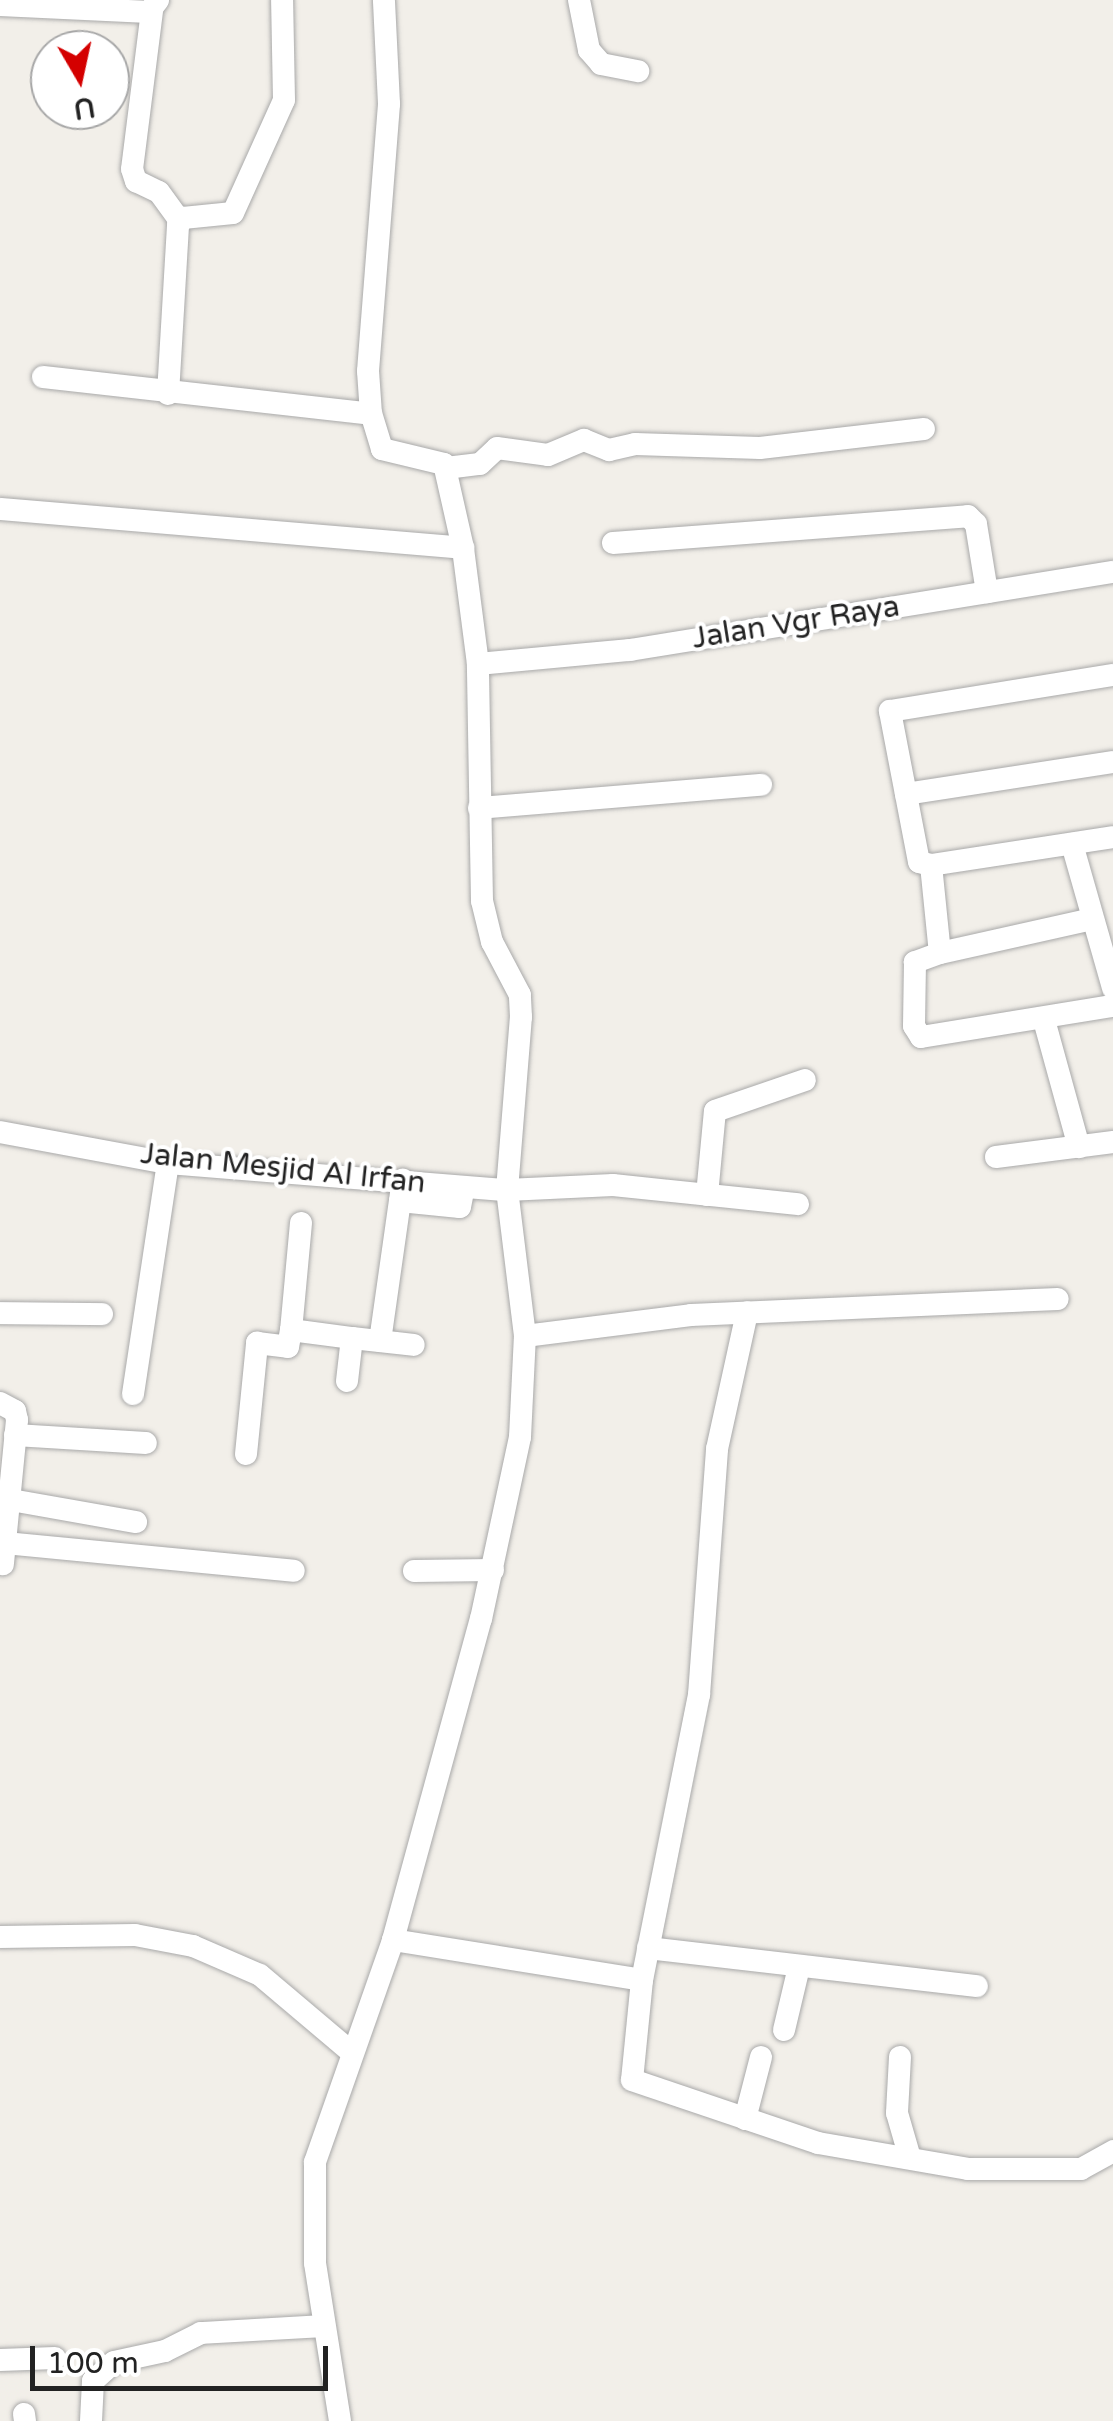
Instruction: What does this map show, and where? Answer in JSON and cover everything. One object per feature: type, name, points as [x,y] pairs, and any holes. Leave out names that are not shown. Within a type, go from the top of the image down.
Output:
[{"type":"street","points":[[179,220],[233,213],[284,100],[282,0]]},
{"type":"street","points":[[384,0],[388,104],[368,370],[371,414],[382,448],[446,468],[480,464],[497,448],[548,454],[587,440],[609,450],[635,444],[760,448],[924,429]]},
{"type":"street","points":[[579,0],[588,50],[601,64],[638,70]]},
{"type":"street","points":[[0,5],[155,6],[132,169],[136,181],[158,192],[179,220],[168,394]]},
{"type":"street","points":[[43,376],[168,394],[371,414]]},
{"type":"street","points":[[340,2421],[322,2326],[313,2228],[316,2162],[393,1940],[493,1570],[520,1438],[526,1336],[507,1190],[520,1006],[486,923],[479,808],[478,664],[463,548],[446,468]]},
{"type":"street","points":[[0,510],[463,548]]},
{"type":"street","points":[[613,543],[968,516],[976,524],[987,592]]},
{"type":"street","name":"Jalan Vgr Raya","points":[[478,664],[630,650],[1113,572]]},
{"type":"street","points":[[1113,675],[890,711],[919,862],[931,865],[1113,837]]},
{"type":"street","points":[[906,794],[1113,762]]},
{"type":"street","points":[[479,808],[762,785]]},
{"type":"street","points":[[1072,844],[1113,988]]},
{"type":"street","points":[[931,865],[940,954]]},
{"type":"street","points":[[1092,919],[915,962],[916,1035],[1044,1020],[1113,1006]]},
{"type":"street","points":[[1044,1020],[1078,1146]]},
{"type":"street","points":[[707,1195],[715,1111],[805,1080]]},
{"type":"street","name":"Jalan Mesjid Al Irfan","points":[[0,1132],[168,1162],[402,1191],[613,1185],[798,1204]]},
{"type":"street","points":[[996,1157],[1113,1142]]},
{"type":"street","points":[[133,1394],[168,1162]]},
{"type":"street","points":[[380,1342],[402,1191]]},
{"type":"street","points":[[246,1454],[256,1343],[288,1347],[301,1222]]},
{"type":"street","points":[[526,1336],[747,1312],[1058,1299]]},
{"type":"street","points":[[747,1312],[716,1450],[699,1696],[642,1980],[632,2080],[849,2151],[968,2168],[1081,2169],[1113,2151]]},
{"type":"street","points":[[0,1314],[102,1314]]},
{"type":"street","points":[[291,1330],[414,1345]]},
{"type":"street","points":[[347,1382],[352,1338]]},
{"type":"street","points":[[0,1403],[15,1410],[16,1434],[4,1554],[294,1571]]},
{"type":"street","points":[[16,1434],[146,1443]]},
{"type":"street","points":[[12,1500],[136,1522]]},
{"type":"street","points":[[414,1570],[493,1570]]},
{"type":"street","points":[[0,1936],[135,1935],[193,1946],[260,1976],[351,2052]]},
{"type":"street","points":[[393,1940],[642,1980]]},
{"type":"street","points":[[648,1948],[977,1986]]},
{"type":"street","points":[[784,2030],[799,1967]]},
{"type":"street","points":[[745,2120],[761,2057]]},
{"type":"street","points":[[900,2058],[897,2113],[910,2158]]},
{"type":"street","points":[[91,2421],[92,2381],[114,2362],[165,2350],[201,2332],[322,2326]]},
{"type":"street","points":[[0,2360],[56,2358]]}]
